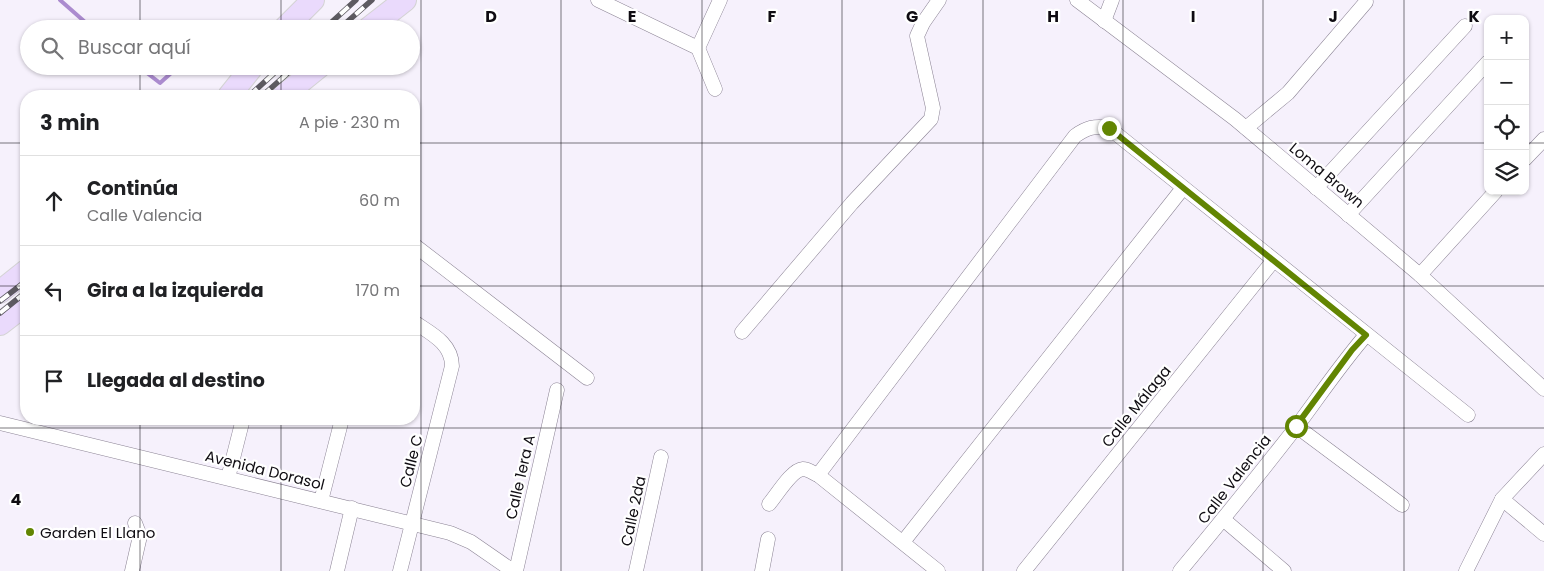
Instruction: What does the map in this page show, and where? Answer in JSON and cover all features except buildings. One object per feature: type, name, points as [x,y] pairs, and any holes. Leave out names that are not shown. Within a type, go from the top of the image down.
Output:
[{"type":"main road","points":[[288,20],[301,0]]},
{"type":"main road","points":[[292,20],[313,0]]},
{"type":"main road","points":[[358,20],[381,0]]},
{"type":"main road","points":[[379,20],[405,0]]},
{"type":"main road","points":[[234,90],[246,75]]},
{"type":"main road","points":[[290,90],[309,75]]},
{"type":"main road","points":[[0,292],[20,276]]},
{"type":"main road","points":[[0,324],[20,309]]},
{"type":"street","points":[[598,0],[698,48],[715,89]]},
{"type":"street","points":[[698,48],[720,0]]},
{"type":"street","points":[[742,332],[852,204],[931,119],[932,108],[918,36],[922,23],[939,0]]},
{"type":"street","points":[[1104,21],[1112,0]]},
{"type":"street","name":"Loma Brown","points":[[1083,2],[1104,21],[1246,128],[1420,275],[1544,390]]},
{"type":"street","points":[[1246,128],[1288,93],[1366,2]]},
{"type":"street","points":[[1316,188],[1465,26]]},
{"type":"street","points":[[1348,215],[1484,66]]},
{"type":"street","points":[[818,476],[1075,136],[1091,127],[1100,126],[1109,128],[1468,415]]},
{"type":"street","points":[[1529,155],[1544,139]]},
{"type":"street","points":[[903,542],[1183,188]]},
{"type":"street","points":[[1420,275],[1492,195]]},
{"type":"street","points":[[420,250],[587,378]]},
{"type":"street","name":"Calle Málaga","points":[[1024,571],[1273,261]]},
{"type":"street","name":"Calle C","points":[[400,571],[452,366],[452,358],[443,342],[420,326]]},
{"type":"street","name":"Calle Valencia","points":[[1180,571],[1296,426],[1352,350],[1366,335]]},
{"type":"street","name":"Calle 1era A","points":[[514,571],[557,390]]},
{"type":"street","name":"Avenida Dorasol","points":[[0,423],[413,522],[450,533],[471,542],[514,571]]},
{"type":"street","points":[[228,478],[242,425]]},
{"type":"street","points":[[321,501],[340,425]]},
{"type":"street","points":[[1296,426],[1402,506]]},
{"type":"street","points":[[1466,571],[1502,499],[1544,454]]},
{"type":"street","name":"Calle 2da","points":[[636,571],[661,457]]},
{"type":"street","points":[[770,504],[794,472],[802,469],[808,470],[938,571]]},
{"type":"street","points":[[1502,499],[1544,534]]},
{"type":"street","points":[[337,571],[352,508]]},
{"type":"street","points":[[1223,519],[1284,571]]},
{"type":"street","points":[[132,571],[140,536],[135,522]]},
{"type":"street","points":[[762,571],[768,539]]},
{"type":"waterway","points":[[60,0],[83,20]]},
{"type":"waterway","points":[[150,75],[160,83],[169,75]]},
{"type":"railway","points":[[334,20],[356,0]]},
{"type":"railway","points":[[349,20],[372,0]]},
{"type":"railway","points":[[256,90],[272,75]]},
{"type":"railway","points":[[269,90],[286,75]]},
{"type":"railway","points":[[0,301],[20,286]]},
{"type":"railway","points":[[0,313],[20,297]]},
{"type":"place","name":"Garden El Llano","points":[[30,532]]},
{"type":"route","points":[[1109,128],[1366,335],[1352,350],[1296,426]]}]
